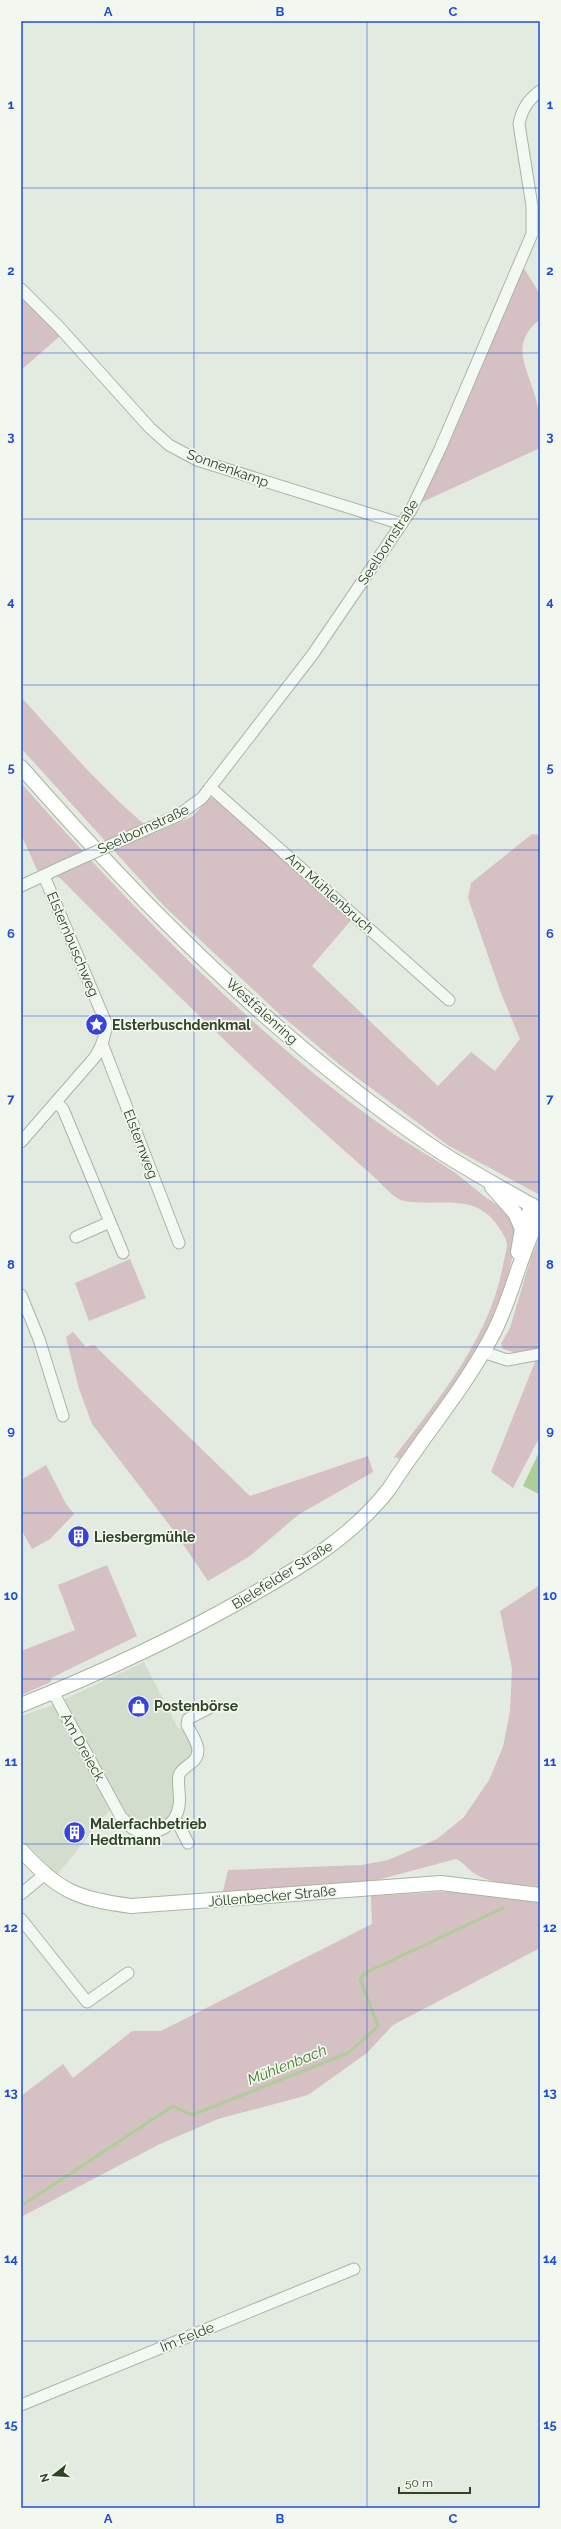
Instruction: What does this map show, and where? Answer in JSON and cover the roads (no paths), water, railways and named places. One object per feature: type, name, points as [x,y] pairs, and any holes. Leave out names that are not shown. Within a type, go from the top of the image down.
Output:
[{"type":"main road","name":"Westfalenring","points":[[21,767],[167,923],[238,991],[360,1094],[429,1144],[537,1210]]},
{"type":"main road","points":[[487,1180],[515,1213],[522,1228]]},
{"type":"main road","name":"Bielefelder Straße","points":[[515,1274],[522,1228],[537,1210]]},
{"type":"main road","name":"Bielefelder Straße","points":[[21,1705],[156,1646],[219,1614],[296,1570],[352,1529],[373,1509],[389,1489],[483,1352],[503,1311],[537,1210]]},
{"type":"main road","name":"Jöllenbecker Straße","points":[[21,1850],[41,1877],[69,1892],[97,1902],[131,1906],[440,1883],[540,1895]]},
{"type":"street","name":"Seelbornstraße","points":[[21,886],[177,816],[192,806],[210,787],[313,654],[402,524],[411,510],[440,449],[532,234],[532,206],[519,124],[522,112],[531,98],[540,91]]},
{"type":"street","name":"Sonnenkamp","points":[[21,289],[59,326],[150,428],[169,445],[196,460],[402,524]]},
{"type":"street","name":"Am Mühlenbruch","points":[[210,787],[449,1000]]},
{"type":"street","name":"Elsternbuschweg","points":[[44,876],[106,1023],[103,1046],[57,1103]]},
{"type":"street","name":"Elsternweg","points":[[103,1046],[179,1243]]},
{"type":"street","points":[[21,1142],[57,1103],[63,1109],[123,1253]]},
{"type":"street","points":[[76,1237],[110,1222]]},
{"type":"street","points":[[21,1295],[40,1339],[63,1416]]},
{"type":"street","points":[[483,1352],[507,1360],[540,1354]]},
{"type":"street","name":"Am Dreieck","points":[[53,1692],[121,1817],[132,1828],[145,1833],[156,1832],[173,1821]]},
{"type":"street","points":[[188,1843],[178,1823],[173,1821],[179,1805],[180,1775],[183,1769],[196,1760],[199,1754],[198,1748],[187,1725],[188,1719],[209,1708]]},
{"type":"street","points":[[21,1894],[41,1877]]},
{"type":"street","points":[[21,1919],[87,2002],[128,1973]]},
{"type":"street","name":"Im Felde","points":[[21,2405],[354,2269]]},
{"type":"waterway","name":"Mühlenbach","points":[[537,1888],[540,1885]]},
{"type":"waterway","name":"Mühlenbach","points":[[21,2199],[24,2204],[173,2106],[192,2115],[348,2053],[378,2026],[360,1979],[365,1973],[503,1908]]},
{"type":"place","name":"Elsterbuschdenkmal","points":[[97,1025]]},
{"type":"place","name":"Liesbergmühle","points":[[79,1537]]},
{"type":"place","name":"Postenbörse","points":[[138,1706]]},
{"type":"place","name":"Malerfachbetrieb Hedtmann","points":[[75,1832]]}]
